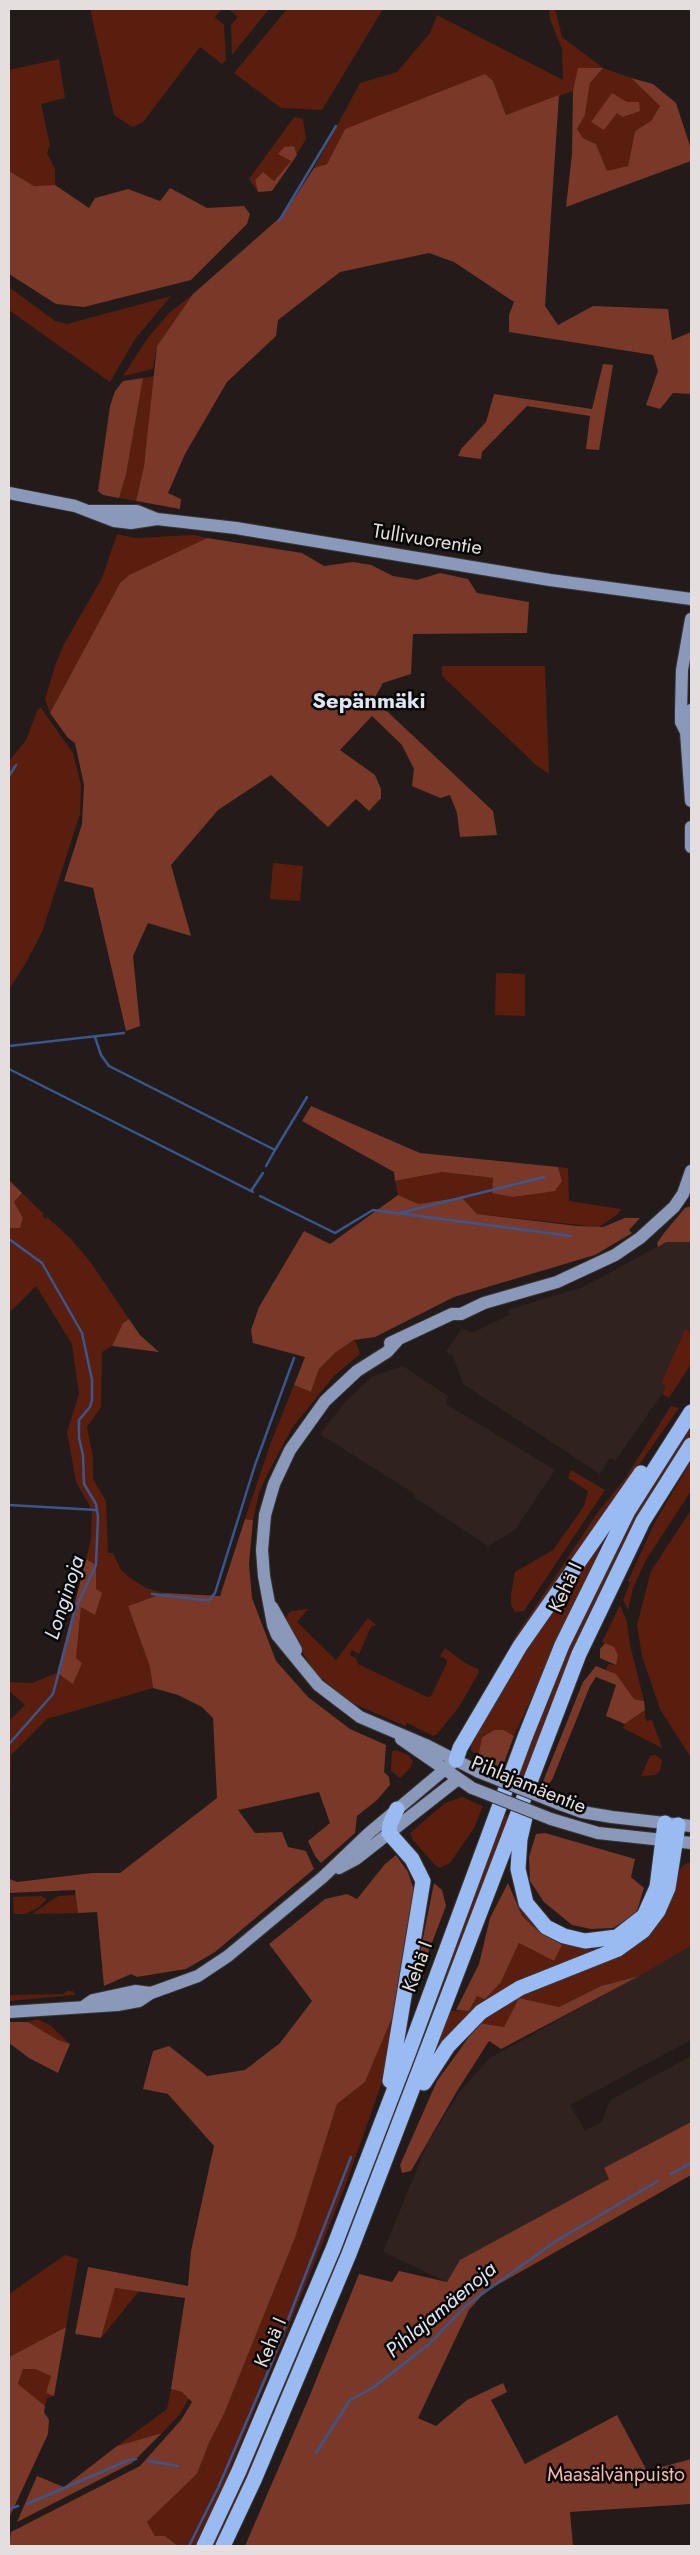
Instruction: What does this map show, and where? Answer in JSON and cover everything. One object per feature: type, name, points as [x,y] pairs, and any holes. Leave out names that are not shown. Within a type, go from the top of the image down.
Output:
[{"type":"highway","points":[[450,1764],[520,1646],[653,1455],[691,1406]]},
{"type":"highway","name":"Kehä I","points":[[204,2546],[290,2352],[382,2122],[525,1737],[562,1646],[628,1511],[691,1412]]},
{"type":"highway","name":"Kehä I","points":[[223,2546],[304,2366],[397,2133],[544,1743],[583,1645],[643,1521],[691,1445]]},
{"type":"highway","points":[[544,1743],[520,1838],[518,1869],[526,1903],[546,1927],[564,1936],[591,1942],[617,1937],[630,1929],[644,1916],[677,1842]]},
{"type":"highway","points":[[382,2122],[396,2055],[423,1881],[412,1859],[389,1833],[390,1824],[398,1809]]},
{"type":"highway","points":[[397,2133],[434,2066],[463,2028],[481,2012],[520,1988],[618,1949],[643,1931],[658,1911],[668,1888],[677,1842],[678,1825]]},
{"type":"main road","name":"Tullivuorentie","points":[[9,493],[75,506],[89,511],[137,511],[158,519],[236,528],[550,580],[691,600]]},
{"type":"main road","points":[[691,619],[686,642],[681,690],[681,722],[686,732],[691,801]]},
{"type":"main road","points":[[686,732],[690,722],[691,710]]},
{"type":"main road","points":[[691,827],[691,847]]},
{"type":"main road","name":"Pihlajamäentie","points":[[678,1825],[582,1812],[479,1772],[450,1764],[420,1742],[374,1724],[342,1706],[318,1685],[277,1635],[273,1625],[271,1604],[264,1576],[262,1550],[270,1497],[290,1450],[310,1419],[325,1401],[357,1371],[365,1358],[382,1345],[397,1341],[452,1314],[461,1314],[484,1303],[556,1282],[601,1262],[640,1238],[664,1214],[674,1207],[689,1176]]},
{"type":"main road","points":[[9,2012],[83,2007],[93,2000],[135,1991],[151,1993],[186,1982],[220,1962],[324,1877],[450,1764],[458,1779],[356,1859],[324,1877]]},
{"type":"main road","name":"Pihlajamäentie","points":[[458,1779],[472,1788],[551,1819],[598,1832],[677,1842]]},
{"type":"shaded area","points":[[90,9],[222,9],[215,17],[224,25],[226,60],[222,64],[200,47],[143,122],[132,127],[114,115]]},
{"type":"shaded area","points":[[228,9],[269,9],[232,55],[231,25],[238,17]]},
{"type":"shaded area","points":[[287,9],[383,9],[322,110],[281,108],[234,73]]},
{"type":"shaded area","points":[[549,9],[555,9],[562,37],[603,68],[631,78],[660,106],[651,121],[635,131],[628,166],[607,172],[596,144],[583,138],[577,129],[585,115],[590,83],[602,69],[579,68],[573,91],[506,115],[493,81],[345,129],[327,164],[314,168],[360,83],[397,72],[430,33],[437,15],[563,80],[562,49],[550,19]]},
{"type":"shaded area","points":[[59,59],[65,98],[41,104],[50,145],[47,153],[55,169],[55,185],[34,186],[9,171],[9,70]]},
{"type":"shaded area","points":[[294,117],[303,119],[306,139],[297,154],[293,146],[279,154],[291,161],[274,181],[263,172],[255,180],[258,192],[249,179]]},
{"type":"shaded area","points":[[9,287],[55,321],[67,324],[171,296],[135,339],[110,382],[9,310]]},
{"type":"shaded area","points":[[193,294],[157,346],[153,369],[123,376],[147,339],[169,313]]},
{"type":"shaded area","points":[[155,376],[144,466],[136,501],[119,498],[126,475],[143,378]]},
{"type":"shaded area","points":[[117,534],[135,538],[194,535],[207,538],[129,575],[120,583],[50,713],[45,699],[56,663],[64,644],[102,578]]},
{"type":"shaded area","points":[[442,666],[545,666],[549,774],[536,765],[442,676]]},
{"type":"shaded area","points":[[41,708],[73,753],[81,785],[80,814],[42,932],[9,990],[9,761],[26,740],[38,709]]},
{"type":"shaded area","points":[[273,863],[303,866],[300,901],[270,899]]},
{"type":"shaded area","points":[[496,973],[525,974],[525,1016],[495,1015]]},
{"type":"shaded area","points":[[558,1167],[568,1168],[569,1201],[621,1209],[618,1214],[599,1227],[477,1214],[460,1197],[419,1204],[398,1195],[395,1181],[442,1172],[493,1178],[492,1193],[562,1181]]},
{"type":"shaded area","points":[[22,1193],[44,1214],[42,1216],[46,1219],[47,1217],[69,1237],[89,1260],[129,1319],[123,1323],[112,1346],[102,1352],[101,1407],[87,1427],[93,1457],[93,1479],[106,1501],[108,1553],[113,1553],[121,1570],[129,1577],[146,1588],[164,1593],[128,1606],[150,1667],[153,1688],[47,1719],[11,1755],[9,1882],[9,1721],[25,1705],[9,1691],[9,1682],[32,1683],[57,1673],[73,1683],[81,1607],[96,1590],[96,1566],[86,1559],[91,1540],[92,1510],[76,1482],[67,1432],[79,1394],[72,1344],[36,1286],[9,1313],[9,1228],[20,1228],[23,1218],[14,1202]]},
{"type":"shaded area","points":[[666,1242],[691,1242],[691,1332],[685,1329],[661,1383],[667,1386],[662,1394],[615,1461],[610,1458],[600,1474],[463,1384],[453,1356],[446,1352],[462,1328],[472,1333],[509,1315],[508,1310],[583,1287]]},
{"type":"shaded area","points":[[685,1329],[691,1332],[691,1364],[669,1398],[662,1394],[666,1386],[661,1383]]},
{"type":"shaded area","points":[[355,1340],[360,1354],[334,1376],[292,1428],[259,1493],[253,1520],[245,1519],[271,1442],[294,1385],[311,1392],[319,1369],[336,1352]]},
{"type":"shaded area","points":[[403,1366],[448,1396],[446,1404],[555,1470],[515,1530],[488,1546],[414,1497],[415,1494],[320,1434],[345,1402],[373,1376]]},
{"type":"shaded area","points":[[671,1406],[679,1408],[515,1641],[513,1640],[598,1512],[624,1480]]},
{"type":"shaded area","points":[[691,1423],[691,1433],[638,1517],[607,1576],[580,1636],[523,1778],[517,1776],[574,1634],[633,1514]]},
{"type":"shaded area","points":[[691,1461],[691,1491],[646,1560],[633,1588],[628,1610],[623,1600],[630,1583],[628,1581],[655,1522]]},
{"type":"shaded area","points":[[571,1470],[605,1490],[524,1611],[515,1612],[511,1605],[511,1594],[515,1572],[553,1550],[584,1506],[588,1491],[568,1478]]},
{"type":"shaded area","points":[[691,1510],[691,1758],[660,1709],[642,1656],[637,1625],[651,1571]]},
{"type":"shaded area","points":[[604,1539],[514,1736],[504,1730],[494,1730],[482,1736],[478,1757],[471,1750],[471,1745],[514,1668]]},
{"type":"shaded area","points":[[620,1605],[627,1622],[630,1645],[644,1701],[634,1699],[616,1674],[606,1670],[608,1664],[616,1665],[605,1643],[602,1642]]},
{"type":"shaded area","points":[[308,1609],[297,1622],[336,1660],[368,1618],[376,1625],[371,1627],[359,1654],[352,1650],[350,1655],[356,1658],[358,1664],[427,1697],[431,1696],[447,1663],[446,1659],[440,1656],[445,1648],[465,1663],[478,1669],[479,1672],[459,1707],[437,1734],[433,1736],[407,1723],[405,1726],[350,1702],[315,1673],[294,1638],[286,1619],[288,1613],[292,1611]]},
{"type":"shaded area","points":[[645,1710],[645,1718],[647,1721],[652,1720],[662,1748],[623,1728],[625,1724]]},
{"type":"shaded area","points":[[395,1750],[408,1755],[413,1761],[410,1768],[400,1778],[391,1771],[392,1752]]},
{"type":"shaded area","points":[[655,1755],[662,1760],[660,1771],[655,1775],[641,1776],[650,1756]]},
{"type":"shaded area","points":[[462,1797],[483,1806],[474,1828],[450,1863],[440,1868],[435,1865],[413,1840],[410,1833],[445,1803]]},
{"type":"shaded area","points":[[502,1814],[508,1816],[432,2022],[312,2329],[216,2546],[211,2546]]},
{"type":"shaded area","points":[[691,1863],[691,1946],[639,1976],[601,1986],[559,2007],[519,1998],[504,2027],[479,2023],[484,2017],[528,1990],[612,1957],[673,1888],[681,1867]]},
{"type":"shaded area","points":[[76,1895],[78,1913],[32,1914],[58,1896]]},
{"type":"shaded area","points":[[518,1895],[573,1944],[591,1949],[593,1954],[569,1962],[441,2046],[437,2042],[449,2011],[469,2011],[477,1996],[501,1982],[519,1943],[554,1961],[562,1945],[536,1929],[522,1916],[516,1901]]},
{"type":"shaded area","points":[[41,1896],[47,1899],[39,1907],[26,1914],[14,1914],[13,1897]]},
{"type":"shaded area","points":[[691,1946],[691,2040],[570,2105],[585,2131],[602,2121],[610,2100],[691,2056],[691,2122],[604,2169],[610,2179],[447,2282],[383,2252],[428,2142],[460,2091],[490,2058]]},
{"type":"shaded area","points":[[66,1991],[73,1991],[75,1995],[9,2001],[9,1995],[64,1994]]},
{"type":"shaded area","points":[[400,1999],[388,2064],[380,2088],[346,2184],[285,2336],[216,2503],[195,2546],[178,2546],[165,2536],[155,2536],[147,2522],[197,2474],[209,2443],[224,2414],[295,2238],[337,2104],[365,2082]]},
{"type":"shaded area","points":[[37,2019],[50,2025],[70,2044],[58,2040],[28,2022]]},
{"type":"shaded area","points":[[65,2255],[78,2259],[66,2327],[9,2357],[9,2294]]},
{"type":"shaded area","points":[[114,2288],[139,2291],[101,2338]]},
{"type":"shaded area","points":[[23,2369],[35,2369],[52,2376],[46,2393],[54,2396],[47,2398],[45,2406],[18,2385]]},
{"type":"shaded area","points":[[171,2389],[182,2392],[189,2398],[180,2414],[162,2433],[117,2446],[167,2409]]},
{"type":"green space","points":[[578,68],[603,68],[590,83],[585,115],[577,129],[583,138],[596,144],[607,171],[628,166],[635,131],[651,121],[660,106],[631,78],[653,84],[676,103],[691,149],[691,161],[566,207],[572,154],[573,91]]},
{"type":"green space","points":[[485,74],[493,81],[506,115],[559,95],[545,306],[558,325],[593,306],[668,309],[672,340],[691,332],[691,394],[673,393],[660,409],[646,405],[658,371],[653,355],[509,332],[509,315],[514,302],[454,262],[429,253],[340,272],[278,320],[276,336],[227,382],[185,454],[168,493],[181,499],[180,509],[136,501],[144,466],[157,346],[193,294],[284,214],[314,168],[327,164],[345,129]]},
{"type":"green space","points":[[612,93],[627,102],[639,102],[640,111],[623,117],[617,113],[604,130],[591,122]]},
{"type":"green space","points":[[294,146],[297,155],[272,191],[258,192],[255,180],[263,172],[274,181],[291,161],[278,154],[284,147]]},
{"type":"green space","points":[[9,171],[34,186],[55,185],[89,208],[95,198],[128,189],[160,201],[170,188],[207,208],[244,206],[250,214],[247,224],[191,280],[84,307],[56,304],[9,274]]},
{"type":"green space","points":[[603,364],[613,365],[599,450],[586,449],[590,416],[527,406],[482,452],[481,459],[458,456],[461,449],[486,422],[494,394],[592,409]]},
{"type":"green space","points":[[143,378],[126,475],[119,498],[103,495],[98,491],[110,406],[115,391],[123,381]]},
{"type":"green space","points":[[207,538],[302,553],[324,566],[353,562],[371,565],[393,576],[417,580],[440,573],[468,579],[477,593],[529,602],[527,633],[413,634],[411,674],[383,683],[374,699],[493,811],[497,835],[460,837],[457,813],[450,795],[440,798],[412,786],[414,769],[402,745],[372,716],[340,750],[375,775],[381,789],[381,798],[369,811],[356,799],[328,827],[271,775],[218,810],[171,865],[191,936],[148,923],[133,956],[140,1026],[126,1031],[93,888],[64,881],[82,824],[84,785],[75,743],[68,738],[50,713],[120,583],[129,575]]},
{"type":"green space","points":[[311,1106],[420,1153],[558,1167],[562,1181],[555,1191],[513,1197],[492,1193],[493,1178],[442,1172],[395,1181],[394,1172],[302,1121]]},
{"type":"green space","points":[[9,1180],[22,1193],[14,1202],[23,1218],[20,1228],[9,1228]]},
{"type":"green space","points":[[398,1195],[419,1204],[461,1197],[477,1214],[577,1226],[603,1227],[625,1218],[640,1218],[629,1230],[632,1233],[595,1255],[454,1297],[375,1337],[354,1340],[336,1352],[319,1369],[311,1392],[294,1385],[305,1357],[253,1343],[251,1330],[259,1307],[304,1231],[330,1244]]},
{"type":"green space","points":[[691,1206],[691,1242],[666,1242],[658,1247],[657,1243],[664,1233],[685,1208]]},
{"type":"green space","points":[[129,1319],[140,1335],[159,1352],[112,1346],[123,1323]]},
{"type":"green space","points":[[245,1519],[253,1520],[249,1564],[252,1598],[276,1661],[308,1697],[350,1729],[386,1745],[384,1772],[389,1777],[390,1785],[377,1800],[357,1816],[355,1833],[321,1863],[315,1856],[308,1841],[330,1823],[319,1792],[238,1810],[255,1833],[282,1832],[288,1847],[306,1851],[314,1869],[215,1952],[186,1969],[137,1977],[131,1974],[104,1986],[97,1912],[78,1913],[75,1890],[9,1893],[9,1882],[10,1879],[17,1882],[92,1873],[120,1873],[217,1798],[213,1718],[202,1707],[178,1695],[153,1688],[150,1667],[128,1606],[164,1593],[220,1596]]},
{"type":"green space","points":[[86,1559],[96,1565],[96,1589],[102,1593],[95,1615],[81,1607],[76,1658],[82,1663],[73,1684],[57,1673]]},
{"type":"green space","points":[[605,1643],[614,1647],[618,1655],[616,1665],[600,1658],[600,1649]]},
{"type":"green space","points":[[596,1666],[616,1674],[634,1699],[644,1701],[645,1710],[625,1724],[606,1716],[616,1685],[596,1677],[590,1686],[552,1780],[547,1786],[542,1784],[583,1682]]},
{"type":"green space","points":[[494,1730],[504,1730],[514,1736],[502,1768],[478,1757],[482,1737]]},
{"type":"green space","points":[[545,1833],[635,1859],[631,1877],[644,1888],[636,1914],[613,1928],[591,1929],[572,1925],[544,1902],[530,1881],[529,1857],[536,1834]]},
{"type":"green space","points":[[396,1855],[408,1872],[413,1887],[414,1907],[400,1999],[365,2082],[337,2104],[295,2238],[224,2414],[209,2443],[197,2474],[147,2522],[155,2536],[165,2536],[178,2546],[9,2546],[11,2532],[140,2466],[181,2420],[192,2402],[182,2392],[171,2389],[185,2298],[115,2288],[101,2338],[75,2334],[88,2267],[188,2286],[191,2251],[214,2146],[168,2094],[143,2089],[153,2051],[169,2046],[207,2076],[245,2070],[280,2043],[312,2001],[269,1944],[325,1899],[347,1894],[357,1899],[385,1864]]},
{"type":"green space","points":[[434,1883],[442,1890],[446,1906],[425,1961],[419,1958]]},
{"type":"green space","points":[[508,1883],[522,1916],[536,1929],[562,1945],[554,1961],[519,1943],[501,1982],[485,1999],[477,1996],[469,2011],[456,2010],[479,1964],[490,1918]]},
{"type":"green space","points":[[639,1976],[501,2049],[489,2041],[457,2091],[411,2171],[402,2173],[400,2165],[437,2081],[479,2023],[504,2027],[519,1998],[559,2007],[601,1986]]},
{"type":"green space","points":[[9,2022],[28,2022],[58,2040],[70,2044],[58,2073],[29,2058],[9,2043]]},
{"type":"green space","name":"Maasälvänpuisto","points":[[691,2122],[691,2175],[485,2292],[469,2310],[418,2418],[436,2426],[467,2400],[503,2383],[507,2392],[491,2400],[525,2464],[617,2415],[647,2471],[691,2459],[691,2504],[570,2512],[573,2546],[245,2546],[310,2395],[359,2274],[392,2282],[399,2271],[447,2282],[460,2260],[609,2179],[604,2168]]},
{"type":"green space","points":[[66,2327],[54,2396],[46,2393],[51,2376],[35,2369],[23,2369],[18,2384],[45,2406],[44,2412],[49,2420],[48,2434],[9,2518],[9,2357]]},
{"type":"green space","points":[[162,2433],[132,2463],[17,2522],[37,2476],[64,2487],[117,2446]]},
{"type":"waterway","points":[[279,221],[336,126]]},
{"type":"waterway","points":[[9,776],[16,765]]},
{"type":"waterway","points":[[9,1046],[124,1033]]},
{"type":"waterway","points":[[95,1037],[101,1055],[109,1066],[275,1150],[307,1097]]},
{"type":"waterway","points":[[9,1069],[253,1192]]},
{"type":"waterway","points":[[266,1166],[275,1150]]},
{"type":"waterway","points":[[251,1191],[263,1173]]},
{"type":"waterway","points":[[400,1213],[544,1177]]},
{"type":"waterway","points":[[260,1196],[335,1233],[373,1210],[571,1236]]},
{"type":"waterway","name":"Longinoja","points":[[9,1239],[42,1263],[82,1333],[92,1380],[92,1400],[90,1407],[79,1420],[79,1438],[83,1455],[84,1484],[96,1504],[98,1517],[96,1565],[75,1610],[53,1694],[9,1744]]},
{"type":"waterway","points":[[152,1594],[209,1600],[215,1593],[255,1465],[294,1358]]},
{"type":"waterway","points":[[9,1505],[97,1510]]},
{"type":"waterway","points":[[189,2546],[218,2488],[267,2374],[351,2157]]},
{"type":"waterway","name":"Pihlajamäenoja","points":[[671,2174],[691,2163]]},
{"type":"waterway","name":"Pihlajamäenoja","points":[[316,2453],[350,2400],[374,2387],[429,2344],[468,2304],[556,2241],[658,2181]]},
{"type":"waterway","name":"Pihlajamäenoja","points":[[27,2504],[129,2460],[136,2459]]},
{"type":"waterway","name":"Pihlajamäenoja","points":[[149,2461],[178,2466]]},
{"type":"waterway","name":"Pihlajamäenoja","points":[[9,2509],[18,2506]]},
{"type":"district","name":"Sepänmäki","points":[[369,703]]}]
